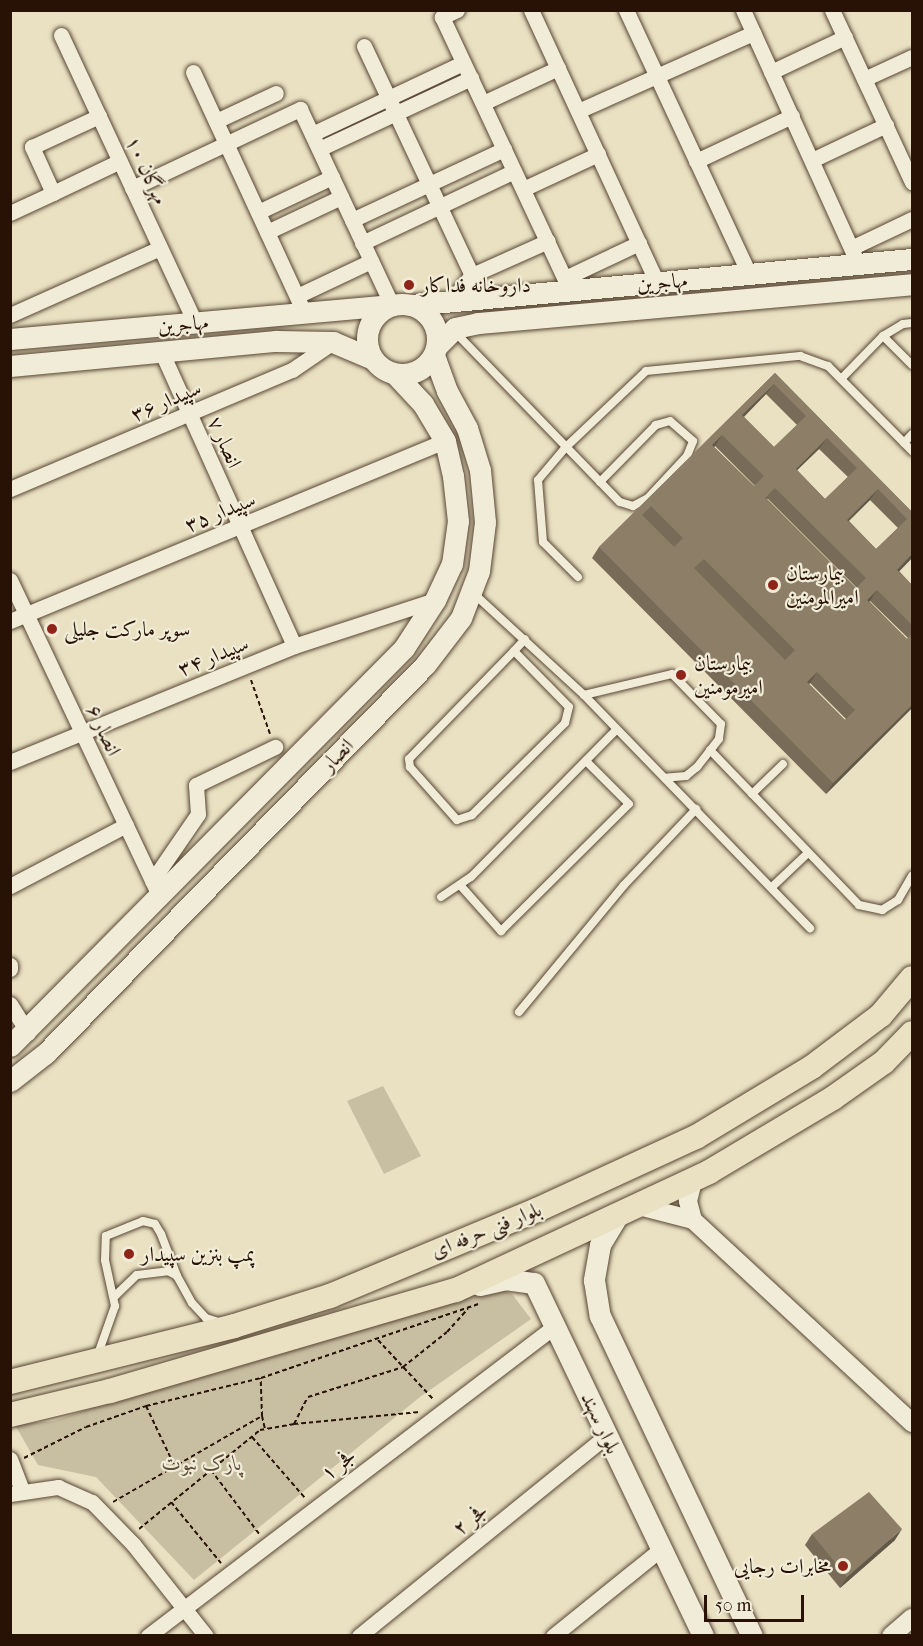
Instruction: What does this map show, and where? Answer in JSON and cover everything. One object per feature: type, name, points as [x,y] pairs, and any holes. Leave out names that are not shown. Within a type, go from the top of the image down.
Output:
[{"type":"main road","name":"مهاجرین","points":[[10,339],[195,323],[301,305],[402,305],[450,302],[568,284],[657,283],[749,274],[855,255],[912,259]]},
{"type":"main road","points":[[855,255],[861,288]]},
{"type":"main road","points":[[749,274],[749,298]]},
{"type":"main road","name":"مهاجرین","points":[[453,330],[478,323],[912,284]]},
{"type":"main road","points":[[435,350],[435,325],[429,316],[402,305],[370,324],[366,342],[373,359],[395,374],[414,373],[435,350],[453,330]]},
{"type":"main road","name":"مهاجرین","points":[[10,366],[276,341],[333,342],[373,359]]},
{"type":"main road","name":"انصار","points":[[10,1081],[46,1053],[425,665],[461,618],[479,571],[485,522],[480,470],[467,428],[447,391],[435,350]]},
{"type":"main road","name":"انصار","points":[[10,1046],[28,1033],[156,889],[323,730],[404,648],[435,600],[452,564],[458,521],[453,476],[445,441],[423,404],[395,374]]},
{"type":"main road","points":[[323,730],[343,749]]},
{"type":"main road","points":[[156,889],[174,922]]},
{"type":"main road","name":"بلوار فنی حرفه ای","points":[[10,1382],[234,1326],[330,1296],[537,1210],[696,1137],[812,1067],[880,1015],[912,978]]},
{"type":"main road","name":"بلوار فنی حرفه ای","points":[[10,1415],[110,1391],[462,1298],[629,1209],[709,1172],[832,1098],[884,1062],[912,1033]]},
{"type":"main road","points":[[629,1209],[600,1245],[594,1280],[600,1316],[752,1635]]},
{"type":"main road","name":"بلوار سهند","points":[[462,1298],[505,1279],[534,1283],[703,1635]]},
{"type":"street","points":[[457,10],[442,17],[568,284],[639,243]]},
{"type":"street","points":[[531,10],[657,283]]},
{"type":"street","points":[[626,10],[749,274]]},
{"type":"street","points":[[743,10],[855,255],[912,219]]},
{"type":"street","points":[[832,10],[910,173]]},
{"type":"street","points":[[578,111],[656,74],[753,33]]},
{"type":"street","name":"مهرگان ۱۰","points":[[61,35],[195,323]]},
{"type":"street","points":[[771,72],[845,38]]},
{"type":"street","points":[[364,46],[472,275]]},
{"type":"street","points":[[864,79],[912,57]]},
{"type":"street","points":[[312,134],[464,63]]},
{"type":"street","points":[[483,103],[558,68]]},
{"type":"street","points":[[193,72],[301,305],[371,261]]},
{"type":"street","points":[[319,149],[471,78]]},
{"type":"street","points":[[216,122],[276,93]]},
{"type":"street","points":[[132,188],[300,109],[371,261],[402,305]]},
{"type":"street","points":[[53,193],[32,147],[99,116]]},
{"type":"street","points":[[696,161],[792,116]]},
{"type":"street","points":[[812,160],[886,125]]},
{"type":"street","points":[[352,220],[504,149]]},
{"type":"street","points":[[523,189],[598,153]]},
{"type":"street","points":[[10,213],[120,161]]},
{"type":"street","points":[[362,243],[514,171]]},
{"type":"street","points":[[258,212],[332,177]]},
{"type":"street","points":[[267,232],[341,197]]},
{"type":"street","points":[[450,302],[472,275],[548,241]]},
{"type":"street","points":[[10,315],[160,248]]},
{"type":"street","name":"سپیدار ۳۶","points":[[10,489],[190,415],[292,370],[333,342]]},
{"type":"street","name":"انصار ۷","points":[[162,353],[294,646]]},
{"type":"street","name":"سپیدار ۳۵","points":[[10,621],[445,441]]},
{"type":"street","name":"انصار ۶","points":[[10,580],[156,889]]},
{"type":"street","name":"سپیدار ۳۴","points":[[10,762],[81,730],[294,646],[435,600]]},
{"type":"street","points":[[156,889],[198,814],[196,785],[275,747]]},
{"type":"street","points":[[10,886],[126,825]]},
{"type":"street","points":[[10,1004],[28,1033]]},
{"type":"street","points":[[709,1172],[693,1181],[688,1201],[693,1220],[912,1423]]},
{"type":"street","points":[[629,1209],[693,1220]]},
{"type":"street","name":"فجر ۱","points":[[148,1635],[438,1412],[555,1326]]},
{"type":"street","name":"فجر ۲","points":[[358,1635],[607,1435]]},
{"type":"street","points":[[11,1462],[16,1492],[58,1487],[99,1509],[127,1537],[206,1635]]},
{"type":"street","points":[[552,1635],[661,1549]]},
{"type":"street","points":[[891,1635],[912,1618]]},
{"type":"lane","points":[[841,379],[883,336],[903,324],[912,323]]},
{"type":"lane","points":[[453,330],[566,447],[600,482],[620,502],[633,506],[648,498],[687,456],[693,441],[670,421],[656,425],[600,482]]},
{"type":"lane","points":[[883,336],[912,365]]},
{"type":"lane","points":[[578,577],[543,542],[538,480],[566,447],[646,371],[800,356],[828,366],[912,451]]},
{"type":"lane","points":[[904,443],[912,434]]},
{"type":"lane","points":[[471,591],[584,695],[810,928]]},
{"type":"lane","points":[[514,651],[569,707],[565,723],[472,815],[457,820],[410,767],[409,759],[525,639]]},
{"type":"lane","points":[[584,695],[672,674],[721,724],[719,739],[686,776],[665,778]]},
{"type":"lane","points":[[441,897],[460,885],[616,730]]},
{"type":"lane","points":[[710,750],[859,905],[882,910],[898,900],[912,876]]},
{"type":"lane","points":[[460,885],[501,931],[629,804],[586,761]]},
{"type":"lane","points":[[752,794],[783,764]]},
{"type":"lane","points":[[519,1012],[624,885],[696,809]]},
{"type":"lane","points":[[772,887],[808,853]]},
{"type":"lane","points":[[88,1362],[102,1351],[115,1296],[104,1250],[110,1232],[144,1221],[155,1224],[177,1276],[206,1318],[234,1326]]},
{"type":"lane","points":[[115,1296],[137,1275],[168,1271],[177,1276]]},
{"type":"path","points":[[246,666],[275,747]]},
{"type":"path","points":[[11,1462],[86,1427],[146,1406],[261,1378],[378,1340],[462,1298],[489,1300]]},
{"type":"path","points":[[294,1424],[298,1409],[318,1392],[403,1367],[447,1332],[462,1298]]},
{"type":"path","points":[[378,1340],[403,1367],[438,1412]]},
{"type":"path","points":[[261,1378],[262,1416],[265,1430]]},
{"type":"path","points":[[146,1406],[175,1467]]},
{"type":"path","points":[[127,1537],[252,1437],[265,1430],[294,1424],[413,1410],[438,1412]]},
{"type":"path","points":[[99,1509],[262,1416]]},
{"type":"path","points":[[252,1437],[314,1509]]},
{"type":"path","points":[[211,1470],[267,1545]]},
{"type":"path","points":[[171,1502],[230,1574]]},
{"type":"green space","points":[[383,1086],[421,1156],[384,1174],[347,1101]]},
{"type":"green space","name":"پارک نبوت","points":[[478,1280],[512,1294],[531,1319],[420,1397],[194,1580],[96,1477],[38,1465],[15,1425],[53,1421]]},
{"type":"building","name":"بیمارستان امیرالمومنین","points":[[775,373],[912,512],[912,554],[897,570],[912,585],[912,625],[877,590],[867,600],[907,639],[912,634],[912,705],[833,783],[599,547]],"holes":[[[774,384],[806,416],[774,447],[742,415]],[[722,435],[764,476],[754,486],[712,445]],[[827,438],[857,468],[825,499],[796,469]],[[775,488],[866,578],[856,588],[765,498]],[[878,489],[907,519],[876,549],[847,520]],[[651,506],[683,538],[674,547],[642,515]],[[704,559],[795,650],[785,660],[694,568]],[[817,672],[855,710],[845,720],[807,682]]]},
{"type":"building","name":"مخابرات رجایی","points":[[869,1492],[902,1529],[847,1577],[812,1534]]},
{"type":"place","name":"داروخانه فداکار","points":[[409,285]]},
{"type":"place","name":"بیمارستان امیرالمومنین","points":[[773,585]]},
{"type":"place","name":"سوپر مارکت جلیلی","points":[[52,629]]},
{"type":"place","name":"بیمارستان امیرمومنین","points":[[681,675]]},
{"type":"place","name":"پمپ بنزین سپیدار","points":[[129,1254]]},
{"type":"place","name":"مخابرات رجایی","points":[[843,1566]]}]
